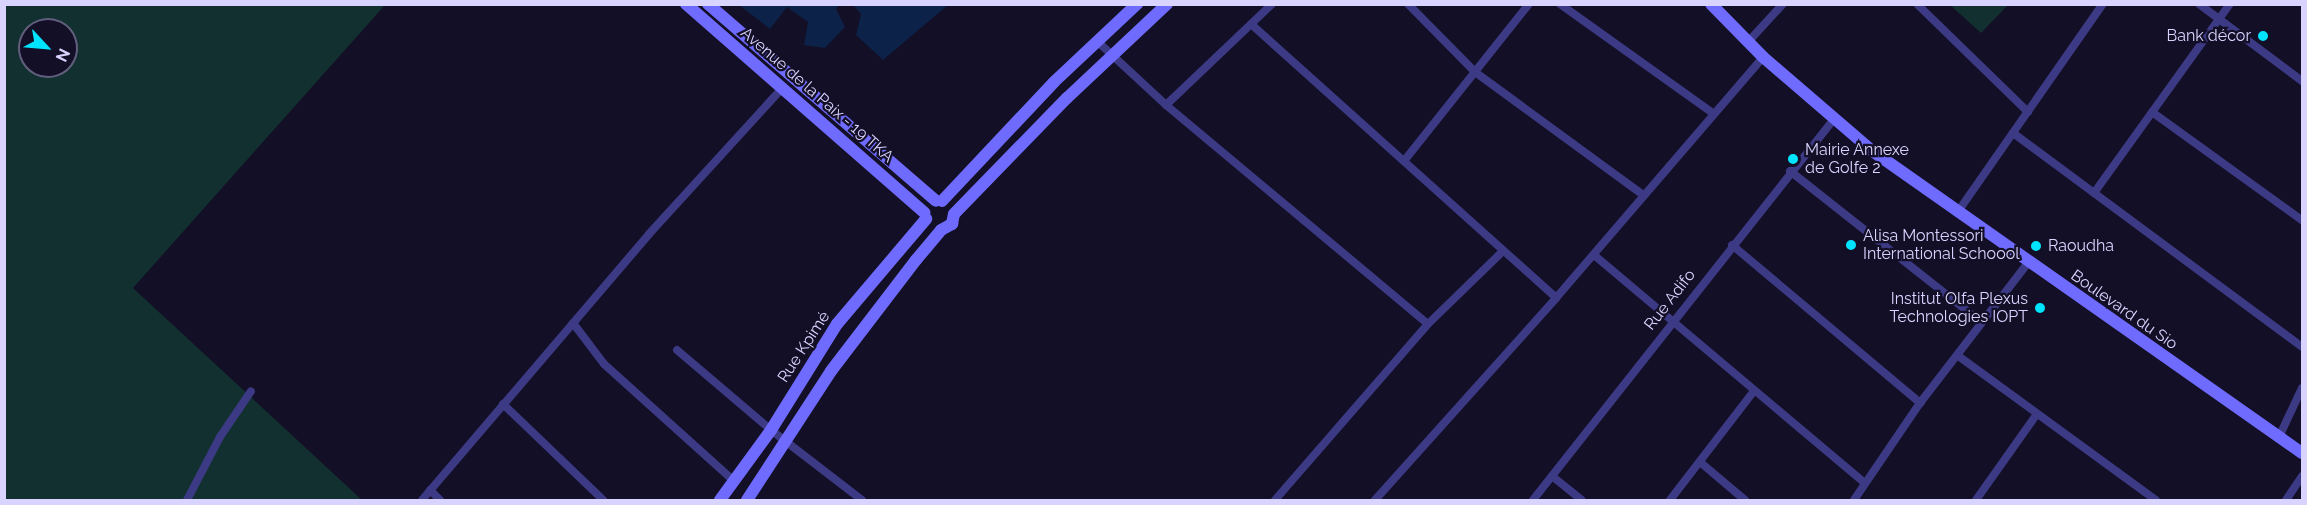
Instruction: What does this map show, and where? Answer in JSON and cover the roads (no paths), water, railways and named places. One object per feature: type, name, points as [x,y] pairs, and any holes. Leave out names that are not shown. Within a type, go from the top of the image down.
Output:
[{"type":"main road","name":"Avenue de la Paix - 19 TKA","points":[[686,4],[783,87],[925,216]]},
{"type":"main road","points":[[708,4],[939,201],[951,206],[954,214]]},
{"type":"main road","points":[[941,230],[931,227],[925,216],[1046,91],[1137,4]]},
{"type":"main road","points":[[752,499],[848,347],[941,230],[950,226],[954,214],[1167,4]]},
{"type":"main road","name":"Boulevard du Sio","points":[[1711,4],[1763,57],[1833,120],[1957,213],[2302,453]]},
{"type":"main road","name":"Rue Kpimé","points":[[720,501],[771,430],[837,324],[925,216]]},
{"type":"street","points":[[1166,105],[1272,4]]},
{"type":"street","points":[[1408,4],[1475,72],[1643,195]]},
{"type":"street","points":[[1404,161],[1529,4]]},
{"type":"street","points":[[1560,4],[1713,113]]},
{"type":"street","points":[[1748,42],[1784,4]]},
{"type":"street","points":[[1917,4],[2028,112]]},
{"type":"street","points":[[1957,213],[2103,4]]},
{"type":"street","points":[[2199,4],[2302,81]]},
{"type":"street","points":[[2094,193],[2230,4]]},
{"type":"street","points":[[1251,24],[1502,252],[1556,298]]},
{"type":"street","points":[[1098,42],[1112,58],[1166,105],[1428,324]]},
{"type":"street","points":[[1375,501],[1594,255],[1763,57]]},
{"type":"street","points":[[422,501],[573,323],[783,87]]},
{"type":"street","points":[[2152,112],[2302,220]]},
{"type":"street","name":"Rue Adifo","points":[[1533,501],[1790,171],[1833,120]]},
{"type":"street","points":[[2013,133],[2302,348]]},
{"type":"street","points":[[1790,171],[1982,322]]},
{"type":"street","points":[[1732,245],[1920,403]]},
{"type":"street","points":[[1275,501],[1428,324],[1502,252]]},
{"type":"street","points":[[1594,255],[1865,483]]},
{"type":"street","points":[[1854,501],[1920,403],[2028,263]]},
{"type":"street","points":[[573,323],[604,364],[735,482]]},
{"type":"street","points":[[677,350],[786,443],[862,501]]},
{"type":"street","points":[[1957,355],[2156,501]]},
{"type":"street","points":[[2279,437],[2302,388]]},
{"type":"street","points":[[187,501],[220,437],[251,391]]},
{"type":"street","points":[[1670,501],[1754,391]]},
{"type":"street","points":[[503,404],[603,501]]},
{"type":"street","points":[[1977,500],[2037,414]]},
{"type":"street","points":[[1700,462],[1745,501]]},
{"type":"street","points":[[1552,476],[1582,501]]},
{"type":"street","points":[[2286,501],[2302,476]]},
{"type":"street","points":[[430,490],[440,501]]},
{"type":"water","points":[[739,5],[839,5],[836,9],[845,27],[825,48],[804,45],[808,22],[787,7],[770,29]]},
{"type":"water","points":[[853,5],[948,5],[883,60],[856,35],[861,14]]},
{"type":"place","name":"Bank décor","points":[[2263,36]]},
{"type":"place","name":"Mairie Annexe de Golfe 2","points":[[1793,159]]},
{"type":"place","name":"Alisa Montessori International Schoool","points":[[1851,245]]},
{"type":"place","name":"Raoudha","points":[[2036,246]]},
{"type":"place","name":"Institut Olfa Plexus Technologies IOPT","points":[[2040,308]]}]
